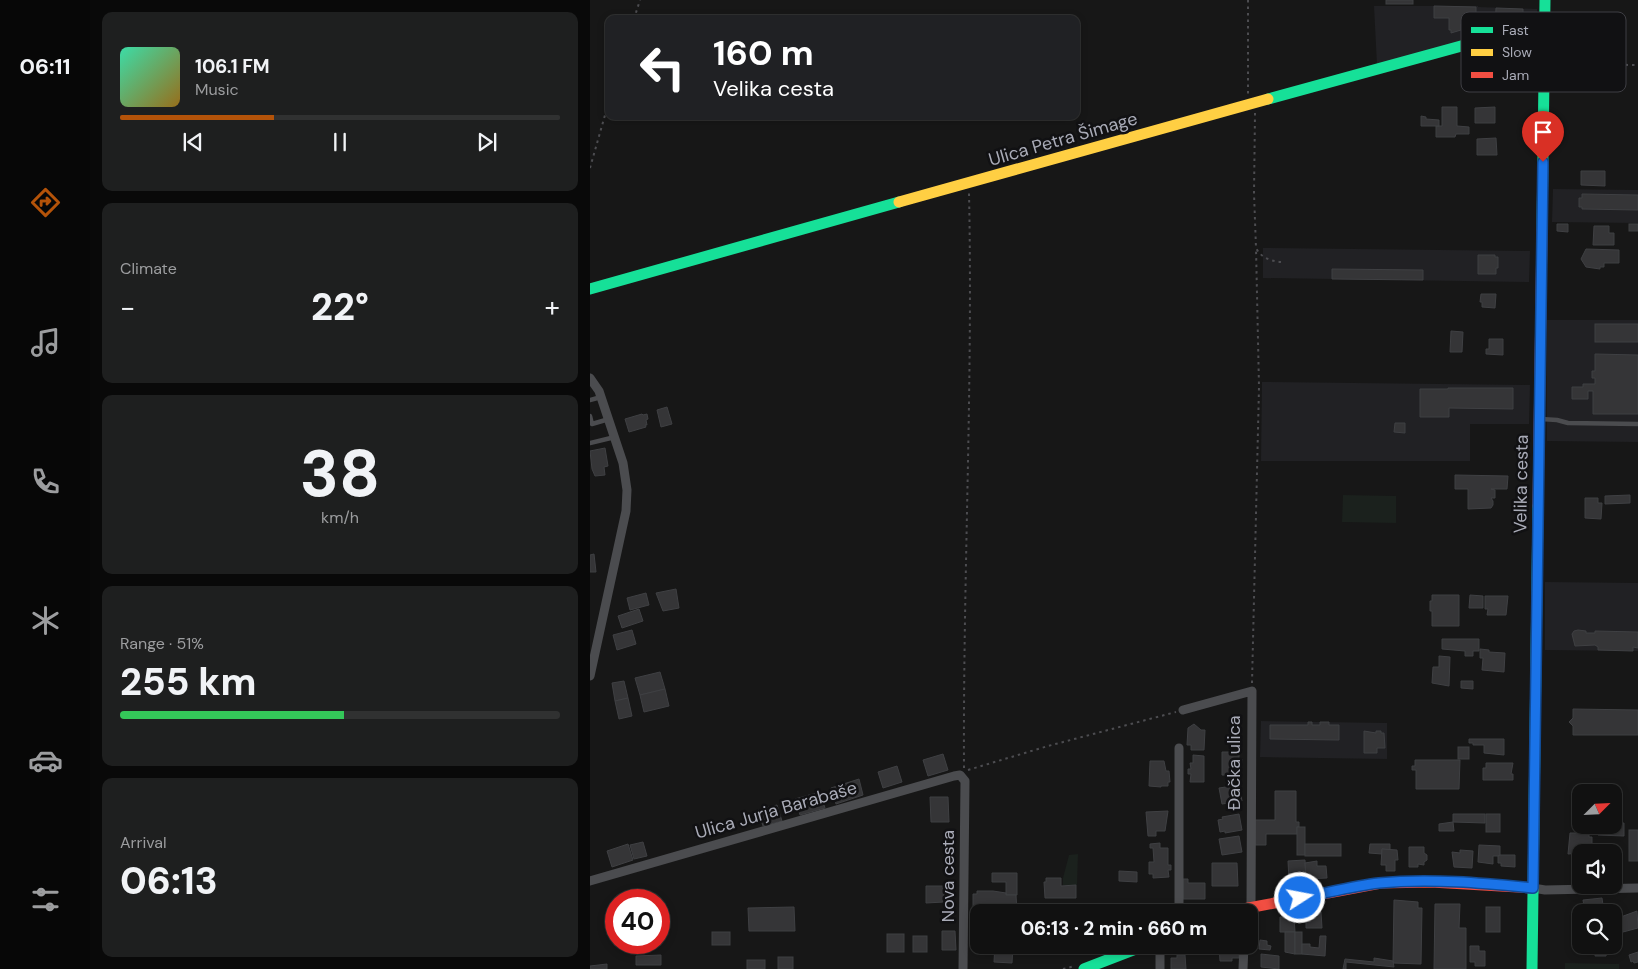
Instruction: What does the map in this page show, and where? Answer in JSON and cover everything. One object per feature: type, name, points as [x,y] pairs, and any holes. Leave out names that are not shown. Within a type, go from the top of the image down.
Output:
[{"type":"street","name":"Ulica Petra Šimage","points":[[590,289],[1461,46]]},
{"type":"street","name":"Velika cesta","points":[[1532,969],[1544,92]]},
{"type":"street","points":[[590,378],[601,397],[615,437],[623,463],[627,490],[626,511],[590,676]]},
{"type":"street","name":"Đačka ulica","points":[[1182,710],[1252,692],[1246,904]]},
{"type":"street","points":[[1179,748],[1179,904]]},
{"type":"street","name":"Ulica Jurja Barabaše","points":[[590,881],[954,776],[962,776],[965,784]]},
{"type":"street","name":"Nova cesta","points":[[963,969],[965,784]]},
{"type":"street","points":[[1258,908],[1366,885],[1397,882],[1465,884],[1545,890],[1638,888]]},
{"type":"street","points":[[1084,969],[1123,954]]},
{"type":"street","points":[[1160,954],[1160,969]]},
{"type":"street","points":[[1244,954],[1244,969]]},
{"type":"lane","points":[[590,400],[601,397]]},
{"type":"lane","points":[[590,416],[592,424],[609,419]]},
{"type":"lane","points":[[1540,420],[1557,420],[1568,423],[1638,424]]},
{"type":"lane","points":[[590,444],[615,437]]},
{"type":"path","points":[[635,15],[640,0]]},
{"type":"path","points":[[1248,0],[1247,90],[1253,104],[1259,387],[1252,692]]},
{"type":"path","points":[[590,168],[605,115]]},
{"type":"path","points":[[969,183],[971,297],[963,660],[964,772],[1056,743],[1182,710]]},
{"type":"path","points":[[1256,248],[1261,255],[1281,262]]},
{"type":"shaded area","points":[[1374,6],[1478,6],[1537,9],[1537,12],[1461,12],[1461,42],[1377,65]]},
{"type":"shaded area","points":[[1553,189],[1638,190],[1638,223],[1552,222]]},
{"type":"shaded area","points":[[1263,248],[1530,251],[1529,282],[1263,278]]},
{"type":"shaded area","points":[[1546,320],[1638,320],[1638,442],[1547,441]]},
{"type":"shaded area","points":[[1262,382],[1530,385],[1529,424],[1470,424],[1470,461],[1261,461]]},
{"type":"shaded area","points":[[1343,495],[1396,496],[1396,523],[1342,522]]},
{"type":"shaded area","points":[[1545,582],[1638,583],[1638,651],[1545,650]]},
{"type":"shaded area","points":[[1261,721],[1387,723],[1387,759],[1260,757]]},
{"type":"shaded area","points":[[1078,854],[1077,885],[1063,885],[1069,855]]},
{"type":"shaded area","points":[[1565,963],[1619,964],[1619,969],[1565,969]]},
{"type":"building","points":[[1386,0],[1413,0],[1413,4],[1386,4]]},
{"type":"building","points":[[1434,6],[1476,7],[1476,12],[1461,12],[1461,30],[1451,33],[1451,30],[1449,30],[1449,18],[1434,18]]},
{"type":"building","points":[[1496,8],[1523,9],[1523,12],[1496,12]]},
{"type":"building","points":[[1442,107],[1457,107],[1457,126],[1469,127],[1469,134],[1456,134],[1455,137],[1436,137],[1436,126],[1442,126]]},
{"type":"building","points":[[1495,107],[1495,123],[1475,123],[1475,108]]},
{"type":"building","points":[[1421,116],[1426,117],[1426,119],[1439,120],[1439,126],[1421,126]]},
{"type":"building","points":[[1496,138],[1497,155],[1477,155],[1477,139]]},
{"type":"building","points":[[1581,171],[1605,171],[1605,186],[1581,185]]},
{"type":"building","points":[[1582,194],[1638,195],[1638,210],[1582,209],[1582,207],[1579,207],[1579,198],[1582,198]]},
{"type":"building","points":[[1557,224],[1568,224],[1568,232],[1557,231]]},
{"type":"building","points":[[1629,224],[1638,224],[1638,231],[1629,231]]},
{"type":"building","points":[[1594,226],[1609,226],[1609,233],[1614,233],[1614,245],[1593,245]]},
{"type":"building","points":[[1586,249],[1619,250],[1619,263],[1604,263],[1604,267],[1600,267],[1600,269],[1586,267],[1581,259]]},
{"type":"building","points":[[1478,255],[1495,255],[1495,257],[1498,257],[1496,274],[1478,274]]},
{"type":"building","points":[[1332,269],[1423,270],[1423,280],[1332,279]]},
{"type":"building","points":[[1481,294],[1496,294],[1495,308],[1482,307],[1482,302],[1480,302]]},
{"type":"building","points":[[1595,324],[1638,324],[1638,342],[1595,342]]},
{"type":"building","points":[[1451,331],[1463,332],[1462,352],[1450,352]]},
{"type":"building","points":[[1489,339],[1503,339],[1503,355],[1486,354],[1486,349],[1489,349]]},
{"type":"building","points":[[1595,354],[1638,355],[1638,414],[1593,414],[1593,391],[1588,391],[1588,399],[1572,399],[1572,387],[1583,387],[1583,384],[1595,384],[1595,378],[1592,378],[1592,371],[1595,371]]},
{"type":"building","points":[[1513,388],[1513,409],[1449,408],[1449,417],[1420,417],[1420,389]]},
{"type":"building","points":[[667,407],[672,424],[661,427],[657,410]]},
{"type":"building","points":[[647,414],[646,427],[629,432],[625,419]]},
{"type":"building","points":[[1395,423],[1405,423],[1405,433],[1394,432]]},
{"type":"building","points":[[605,448],[608,466],[604,467],[605,475],[595,476],[592,469],[590,451]]},
{"type":"building","points":[[1455,475],[1508,476],[1507,489],[1491,489],[1495,490],[1495,498],[1491,498],[1493,505],[1491,508],[1468,509],[1468,489],[1455,489]]},
{"type":"building","points":[[1630,495],[1630,503],[1605,504],[1605,496]]},
{"type":"building","points":[[1585,498],[1598,498],[1598,503],[1602,503],[1601,519],[1585,518]]},
{"type":"building","points":[[594,554],[596,572],[590,572],[590,555]]},
{"type":"building","points":[[676,589],[679,608],[663,611],[656,593]]},
{"type":"building","points":[[646,593],[649,605],[630,610],[627,598]]},
{"type":"building","points":[[1432,595],[1459,595],[1459,626],[1432,626],[1430,601],[1432,601]]},
{"type":"building","points":[[1470,595],[1483,596],[1483,608],[1469,608]]},
{"type":"building","points":[[1485,596],[1508,596],[1506,615],[1487,615],[1488,609],[1485,609]]},
{"type":"building","points":[[639,609],[643,621],[622,628],[618,616]]},
{"type":"building","points":[[632,630],[636,644],[617,650],[613,635]]},
{"type":"building","points":[[1578,630],[1586,631],[1586,633],[1595,633],[1595,631],[1638,632],[1638,648],[1633,647],[1633,651],[1598,650],[1598,647],[1595,645],[1575,646],[1572,634]]},
{"type":"building","points":[[1442,639],[1479,639],[1479,651],[1473,651],[1473,656],[1465,656],[1465,651],[1442,649]]},
{"type":"building","points":[[1480,649],[1489,650],[1489,652],[1505,653],[1504,672],[1482,670],[1483,658],[1480,658]]},
{"type":"building","points":[[1439,656],[1450,657],[1449,686],[1432,683],[1433,667],[1439,667]]},
{"type":"building","points":[[660,672],[665,689],[640,695],[635,678]]},
{"type":"building","points":[[624,681],[628,698],[615,701],[612,683]]},
{"type":"building","points":[[1461,681],[1473,681],[1473,689],[1461,688]]},
{"type":"building","points":[[665,689],[669,706],[644,712],[640,695]]},
{"type":"building","points":[[628,698],[632,716],[619,719],[615,701]]},
{"type":"building","points":[[1573,709],[1638,710],[1638,735],[1573,735],[1573,726],[1569,722],[1573,718]]},
{"type":"building","points":[[1308,722],[1312,722],[1312,725],[1320,725],[1320,722],[1329,722],[1329,725],[1339,725],[1339,740],[1270,739],[1270,725],[1308,725]]},
{"type":"building","points":[[1194,724],[1201,730],[1205,730],[1204,750],[1191,750],[1191,745],[1187,745],[1188,728]]},
{"type":"building","points":[[1364,731],[1376,733],[1376,731],[1381,731],[1381,733],[1384,733],[1385,748],[1377,748],[1377,753],[1364,753]]},
{"type":"building","points":[[1469,739],[1504,739],[1504,755],[1484,753],[1484,745],[1473,745],[1473,743],[1469,743]]},
{"type":"building","points":[[1458,747],[1469,747],[1469,759],[1458,759]]},
{"type":"building","points":[[1222,752],[1239,752],[1239,759],[1242,759],[1240,775],[1222,775]]},
{"type":"building","points":[[943,754],[948,770],[928,776],[923,760]]},
{"type":"building","points":[[1193,755],[1204,756],[1204,782],[1190,782],[1191,774],[1188,774],[1188,769],[1191,769],[1190,763],[1193,763]]},
{"type":"building","points":[[1415,760],[1460,760],[1459,789],[1416,789],[1416,770],[1412,770],[1412,766],[1415,766]]},
{"type":"building","points":[[1150,761],[1164,761],[1166,771],[1169,771],[1170,782],[1168,782],[1168,786],[1149,786]]},
{"type":"building","points":[[1486,763],[1513,763],[1511,774],[1513,774],[1513,780],[1483,780],[1483,768],[1486,768]]},
{"type":"building","points":[[897,766],[902,782],[883,788],[878,772]]},
{"type":"building","points":[[859,779],[863,795],[836,804],[831,788]]},
{"type":"building","points":[[1239,785],[1242,801],[1222,804],[1219,788]]},
{"type":"building","points":[[1275,791],[1296,791],[1296,822],[1299,822],[1297,834],[1266,834],[1266,845],[1255,845],[1255,820],[1275,820]]},
{"type":"building","points":[[820,792],[825,808],[800,815],[795,799]]},
{"type":"building","points":[[930,797],[948,797],[949,822],[931,822]]},
{"type":"building","points":[[777,805],[782,821],[763,826],[758,810]]},
{"type":"building","points":[[1168,811],[1165,831],[1156,831],[1156,836],[1148,836],[1146,812]]},
{"type":"building","points":[[1239,814],[1242,830],[1220,832],[1218,820],[1223,819],[1222,817]]},
{"type":"building","points":[[1453,814],[1485,814],[1485,823],[1453,822]]},
{"type":"building","points":[[1486,814],[1500,814],[1500,832],[1486,832]]},
{"type":"building","points":[[1453,822],[1454,831],[1439,831],[1439,824]]},
{"type":"building","points":[[1622,823],[1624,823],[1624,836],[1598,835],[1622,834]]},
{"type":"building","points":[[1297,827],[1305,827],[1305,855],[1297,855]]},
{"type":"building","points":[[1629,830],[1638,830],[1638,861],[1629,861]]},
{"type":"building","points":[[1570,833],[1589,834],[1589,837],[1592,837],[1592,844],[1572,844],[1572,854],[1568,854]]},
{"type":"building","points":[[1239,836],[1242,852],[1222,855],[1219,839]]},
{"type":"building","points":[[643,842],[647,856],[634,859],[630,845]]},
{"type":"building","points":[[1160,843],[1160,848],[1168,848],[1168,865],[1171,865],[1171,870],[1168,870],[1169,877],[1153,878],[1153,874],[1149,874],[1149,862],[1154,862],[1153,848],[1150,848],[1150,844]]},
{"type":"building","points":[[628,844],[633,860],[612,867],[607,851]]},
{"type":"building","points":[[1305,844],[1341,844],[1341,856],[1305,856]]},
{"type":"building","points":[[1370,844],[1390,844],[1390,850],[1382,849],[1382,854],[1369,853]]},
{"type":"building","points":[[1479,845],[1500,846],[1500,856],[1493,856],[1493,864],[1478,862]]},
{"type":"building","points":[[1409,847],[1424,847],[1427,860],[1424,862],[1424,865],[1418,864],[1418,867],[1409,867]]},
{"type":"building","points":[[1382,849],[1397,850],[1398,860],[1395,860],[1395,871],[1386,871],[1386,865],[1381,865]]},
{"type":"building","points":[[1460,850],[1473,851],[1472,868],[1454,867],[1452,852],[1460,853]]},
{"type":"building","points":[[1515,855],[1515,867],[1501,866],[1501,863],[1498,863],[1498,856]]},
{"type":"building","points":[[1305,860],[1306,880],[1289,880],[1288,861]]},
{"type":"building","points":[[1317,861],[1317,866],[1326,866],[1327,878],[1306,879],[1305,863]]},
{"type":"building","points":[[1212,863],[1237,863],[1238,886],[1212,886]]},
{"type":"building","points":[[1119,871],[1137,872],[1137,882],[1119,881]]},
{"type":"building","points":[[992,873],[1017,873],[1017,895],[1006,895],[1006,882],[992,882]]},
{"type":"building","points":[[1046,878],[1061,878],[1061,886],[1076,885],[1076,898],[1045,898],[1044,882],[1046,882]]},
{"type":"building","points":[[1183,879],[1188,879],[1188,883],[1205,883],[1205,899],[1183,899]]},
{"type":"building","points":[[926,886],[944,886],[944,902],[926,903]]},
{"type":"building","points":[[977,891],[993,891],[1006,893],[1006,895],[1016,895],[1017,904],[973,904],[973,894],[977,894]]},
{"type":"building","points":[[1602,898],[1603,904],[1584,904],[1583,900]]},
{"type":"building","points":[[1394,900],[1418,902],[1418,908],[1422,908],[1421,964],[1393,963]]},
{"type":"building","points":[[1435,904],[1460,904],[1459,928],[1466,928],[1466,969],[1434,969]]},
{"type":"building","points":[[794,907],[795,931],[749,931],[748,908]]},
{"type":"building","points":[[1486,907],[1500,907],[1500,932],[1486,932]]},
{"type":"building","points":[[1637,911],[1638,928],[1623,932],[1622,917]]},
{"type":"building","points":[[1321,912],[1322,928],[1306,928],[1306,913]]},
{"type":"building","points":[[1280,917],[1294,917],[1295,932],[1280,932]]},
{"type":"building","points":[[942,931],[955,931],[956,950],[942,950]]},
{"type":"building","points":[[712,932],[730,932],[730,945],[712,945]]},
{"type":"building","points":[[1285,932],[1295,932],[1295,954],[1285,952]]},
{"type":"building","points":[[1295,932],[1302,932],[1302,954],[1295,954]]},
{"type":"building","points":[[887,934],[904,934],[904,952],[887,952]]},
{"type":"building","points":[[913,936],[927,936],[927,952],[913,952]]},
{"type":"building","points":[[1320,936],[1326,936],[1325,956],[1302,954],[1302,944],[1310,944],[1310,947],[1319,948]]},
{"type":"building","points":[[1260,940],[1267,941],[1267,945],[1271,946],[1270,950],[1259,949]]},
{"type":"building","points":[[1470,946],[1479,946],[1479,951],[1485,951],[1485,966],[1475,966],[1475,962],[1470,962]]},
{"type":"building","points":[[1638,952],[1638,962],[1631,962],[1629,955]]},
{"type":"building","points":[[994,954],[1013,954],[1012,963],[994,962]]},
{"type":"building","points":[[1220,954],[1239,954],[1239,958],[1232,958],[1232,961],[1220,961]]},
{"type":"building","points":[[1261,954],[1279,956],[1279,969],[1261,967]]},
{"type":"building","points":[[1595,954],[1606,954],[1606,956],[1595,956]]},
{"type":"building","points":[[661,955],[661,965],[636,965],[636,956]]},
{"type":"building","points":[[1177,955],[1185,955],[1186,969],[1171,969],[1171,958],[1177,958]]},
{"type":"building","points":[[778,957],[793,957],[793,969],[778,969]]},
{"type":"building","points":[[1374,958],[1393,961],[1394,967],[1346,962],[1346,969],[1343,969],[1345,959],[1374,962]]},
{"type":"building","points":[[747,960],[765,960],[765,969],[747,969]]},
{"type":"building","points":[[607,964],[607,969],[590,969],[590,966]]},
{"type":"traffic: fast","points":[[1545,0],[1545,12]]},
{"type":"traffic: fast","points":[[1268,99],[1461,46]]},
{"type":"traffic: fast","points":[[1542,230],[1544,92]]},
{"type":"traffic: fast","points":[[590,289],[899,202]]},
{"type":"traffic: fast","points":[[1532,969],[1538,506]]},
{"type":"traffic: fast","points":[[1084,969],[1123,954]]},
{"type":"traffic: slow","points":[[899,202],[1268,99]]},
{"type":"traffic: jam","points":[[1538,506],[1542,230]]},
{"type":"traffic: jam","points":[[1258,906],[1381,883],[1431,882],[1533,888]]},
{"type":"route","points":[[1300,898],[1366,885],[1397,882],[1533,888],[1543,162]]}]
